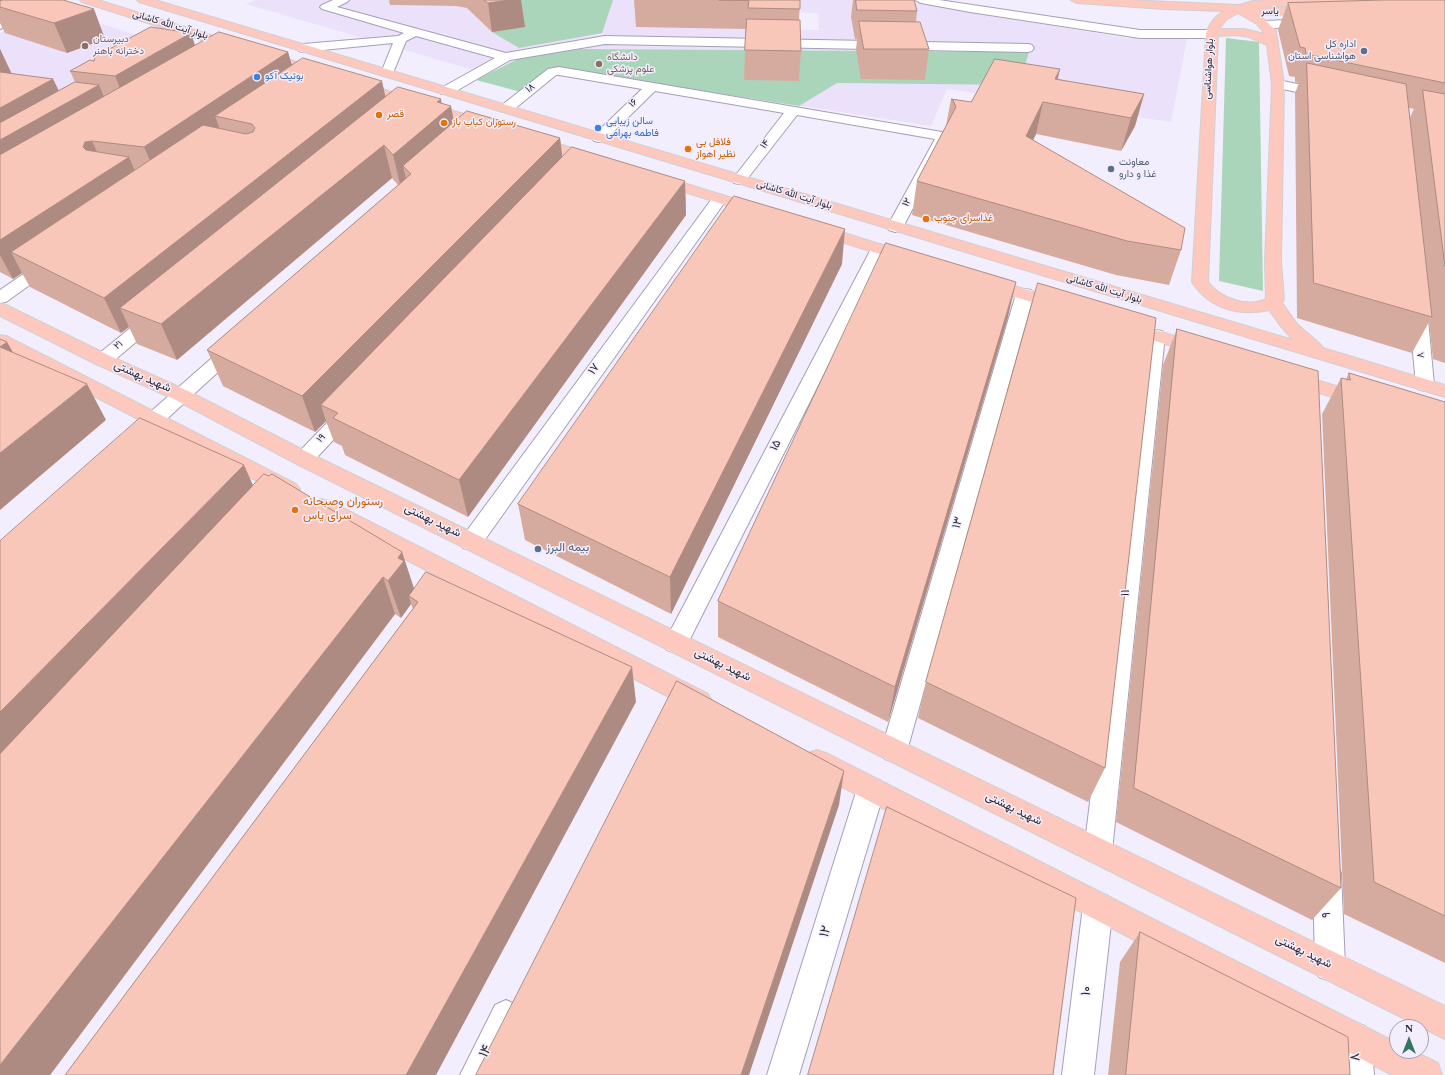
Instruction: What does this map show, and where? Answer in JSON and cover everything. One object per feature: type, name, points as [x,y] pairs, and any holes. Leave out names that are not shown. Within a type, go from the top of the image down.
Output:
[{"type":"main road","name":"بلوار آیت الله کاشانی","points":[[86,0],[341,80],[406,108],[476,130],[504,132]]},
{"type":"main road","name":"بلوار آیت الله کاشانی","points":[[143,0],[507,108],[599,138],[1445,391]]},
{"type":"main road","name":"یاسر","points":[[1077,0],[1164,6],[1240,8],[1259,12],[1384,9]]},
{"type":"main road","name":"یاسر","points":[[1240,8],[1253,4],[1375,0]]},
{"type":"main road","name":"بلوار هواشناسی","points":[[1203,288],[1200,282],[1212,34],[1213,27],[1226,13],[1240,8]]},
{"type":"main road","points":[[1240,8],[1270,31],[1278,84],[1273,262],[1275,299],[1273,303]]},
{"type":"main road","points":[[1212,34],[1238,31],[1256,34],[1273,43]]},
{"type":"main road","points":[[519,136],[581,163],[609,164]]},
{"type":"main road","points":[[646,176],[772,215]]},
{"type":"main road","points":[[803,225],[923,262]]},
{"type":"main road","points":[[974,278],[1076,310]]},
{"type":"main road","points":[[1203,288],[1217,298],[1235,304],[1257,307],[1273,303]]},
{"type":"main road","points":[[1166,308],[1192,302],[1203,295],[1203,288]]},
{"type":"main road","points":[[1273,303],[1285,322],[1295,333],[1321,354]]},
{"type":"main road","name":"شهید بهشتی","points":[[0,309],[103,360],[181,395],[304,459],[471,542],[1445,1023]]},
{"type":"main road","points":[[1112,322],[1215,354]]},
{"type":"main road","points":[[0,340],[154,419],[278,496],[442,582],[670,699],[717,710]]},
{"type":"main road","points":[[1274,372],[1378,405]]},
{"type":"main road","points":[[794,750],[1426,1075]]},
{"type":"street","points":[[0,25],[53,0]]},
{"type":"street","points":[[343,0],[326,7],[506,57]]},
{"type":"street","points":[[921,0],[1140,34],[1212,34]]},
{"type":"street","name":"یاسر","points":[[1264,25],[1319,23]]},
{"type":"street","points":[[303,48],[401,39],[415,32]]},
{"type":"street","points":[[387,73],[401,39]]},
{"type":"street","points":[[446,91],[506,57],[605,40],[1028,48]]},
{"type":"street","points":[[225,56],[239,48]]},
{"type":"street","name":"۱۸","points":[[507,108],[555,71],[652,87]]},
{"type":"street","points":[[309,83],[322,74]]},
{"type":"street","points":[[1278,84],[1339,97]]},
{"type":"street","points":[[652,87],[793,111]]},
{"type":"street","name":"۱۶","points":[[599,138],[652,87]]},
{"type":"street","name":"۱۲","points":[[793,111],[942,136],[943,138],[895,227]]},
{"type":"street","name":"۱۴","points":[[739,180],[793,111]]},
{"type":"street","name":"۱۷","points":[[471,542],[719,199]]},
{"type":"street","name":"۱۵","points":[[676,643],[879,249]]},
{"type":"street","points":[[0,298],[64,253]]},
{"type":"street","name":"۸","points":[[1416,291],[1425,385]]},
{"type":"street","name":"۱۳","points":[[894,751],[1025,294]]},
{"type":"street","name":"۲۱","points":[[103,360],[170,304]]},
{"type":"street","name":"۱۱","points":[[1098,851],[1156,336]]},
{"type":"street","points":[[124,446],[246,337]]},
{"type":"street","points":[[1310,384],[1311,408]]},
{"type":"street","name":"۱۹","points":[[304,459],[364,395]]},
{"type":"street","name":"۱۲","points":[[783,1075],[871,789]]},
{"type":"street","name":"۹","points":[[1326,854],[1330,966]]},
{"type":"street","name":"۱۰","points":[[1078,1075],[1098,906]]},
{"type":"street","name":"۱۴","points":[[476,1075],[519,991]]},
{"type":"street","name":"۸","points":[[1355,1038],[1358,1075]]},
{"type":"shaded area","name":"دانشگاه علوم پزشکی","points":[[255,0],[394,0],[390,5],[456,6],[467,8],[502,0],[899,0],[1125,38],[1187,39],[1171,122],[947,89],[931,126],[552,67],[528,86],[246,4]],"holes":[[[775,12],[818,13],[819,30],[775,30]]]},
{"type":"shaded area","name":"دبیرستان دخترانه باهنر","points":[[55,9],[211,59],[130,108],[0,90],[0,33],[46,10]]},
{"type":"green space","points":[[502,0],[613,0],[602,33],[519,48],[492,32]]},
{"type":"green space","points":[[1226,38],[1259,42],[1263,291],[1219,281]]},
{"type":"green space","points":[[579,49],[1029,52],[1019,85],[837,83],[799,106],[552,67],[521,92],[476,80],[518,59]]},
{"type":"building","points":[[63,0],[94,9],[54,23],[0,7],[0,1]]},
{"type":"building","points":[[484,0],[509,0],[488,3]]},
{"type":"building","points":[[719,0],[800,0],[800,9],[748,8],[749,1]]},
{"type":"building","points":[[856,0],[914,0],[917,11],[857,10]]},
{"type":"building","points":[[1445,0],[1445,83],[1306,54],[1305,48],[1300,47],[1288,3]]},
{"type":"building","points":[[747,19],[800,20],[801,51],[745,50]]},
{"type":"building","points":[[859,21],[920,22],[929,49],[864,49]]},
{"type":"building","points":[[151,27],[191,33],[115,76],[70,71],[90,60],[94,61],[95,57]]},
{"type":"building","points":[[219,32],[288,52],[144,147],[92,141],[85,142],[83,147],[86,150],[129,157],[0,240],[0,155]]},
{"type":"building","points":[[303,58],[382,81],[104,298],[11,252],[203,125],[246,134],[253,132],[255,128],[252,124],[215,116]]},
{"type":"building","points":[[995,59],[1060,69],[1055,79],[1144,94],[1131,118],[1043,102],[1026,136],[1185,228],[1181,250],[1127,241],[917,181],[956,107],[951,99],[971,102]]},
{"type":"building","points":[[1307,63],[1406,84],[1432,317],[1314,283]]},
{"type":"building","points":[[0,72],[53,79],[0,108]]},
{"type":"building","points":[[75,82],[99,85],[0,140],[0,123]]},
{"type":"building","points":[[398,87],[441,99],[437,102],[451,106],[393,155],[384,145],[161,324],[120,308]]},
{"type":"building","points":[[1423,90],[1445,94],[1445,266]]},
{"type":"building","points":[[467,111],[560,138],[302,396],[207,350],[411,174],[403,166]]},
{"type":"building","points":[[572,147],[685,181],[459,480],[333,418],[338,413],[321,405]]},
{"type":"building","points":[[734,196],[845,229],[670,577],[518,504]]},
{"type":"building","points":[[886,243],[1016,282],[895,687],[718,601]]},
{"type":"building","points":[[1038,283],[1156,318],[1105,768],[926,682]]},
{"type":"building","points":[[1177,329],[1318,371],[1341,888],[1134,788]]},
{"type":"building","points":[[0,339],[7,342],[0,347]]},
{"type":"building","points":[[0,347],[87,384],[0,453]]},
{"type":"building","points":[[1349,373],[1445,402],[1445,916],[1374,882],[1341,378],[1350,380]]},
{"type":"building","points":[[140,418],[244,465],[0,712],[0,541]]},
{"type":"building","points":[[264,474],[269,476],[272,474],[402,552],[398,558],[404,561],[388,581],[383,577],[0,1065],[0,754]]},
{"type":"building","points":[[426,572],[632,667],[406,1075],[65,1075],[418,602],[409,596]]},
{"type":"building","points":[[677,681],[844,771],[741,1075],[476,1075]]},
{"type":"building","points":[[887,807],[1076,898],[1053,1075],[808,1075]]},
{"type":"building","points":[[1140,932],[1348,1037],[1350,1075],[1126,1075]]},
{"type":"place","name":"دبیرستان دخترانه باهنر","points":[[85,46]]},
{"type":"place","name":"اداره کل هواشناسی استان","points":[[1364,51]]},
{"type":"place","name":"دانشگاه علوم پزشکی","points":[[599,64]]},
{"type":"place","name":"بوتیک آکو","points":[[257,77]]},
{"type":"place","name":"قصر","points":[[379,115]]},
{"type":"place","name":"رستوران کباب باز","points":[[444,123]]},
{"type":"place","name":"سالن زیبایی فاطمه بهرامی","points":[[598,128]]},
{"type":"place","name":"فلافل بی نظیر اهواز","points":[[688,149]]},
{"type":"place","name":"معاونت غذا و دارو","points":[[1111,169]]},
{"type":"place","name":"غذاسرای جنوب","points":[[926,219]]},
{"type":"place","name":"رستوران وصبحانه سرای یاس","points":[[295,510]]},
{"type":"place","name":"بیمه البرز","points":[[538,549]]}]
